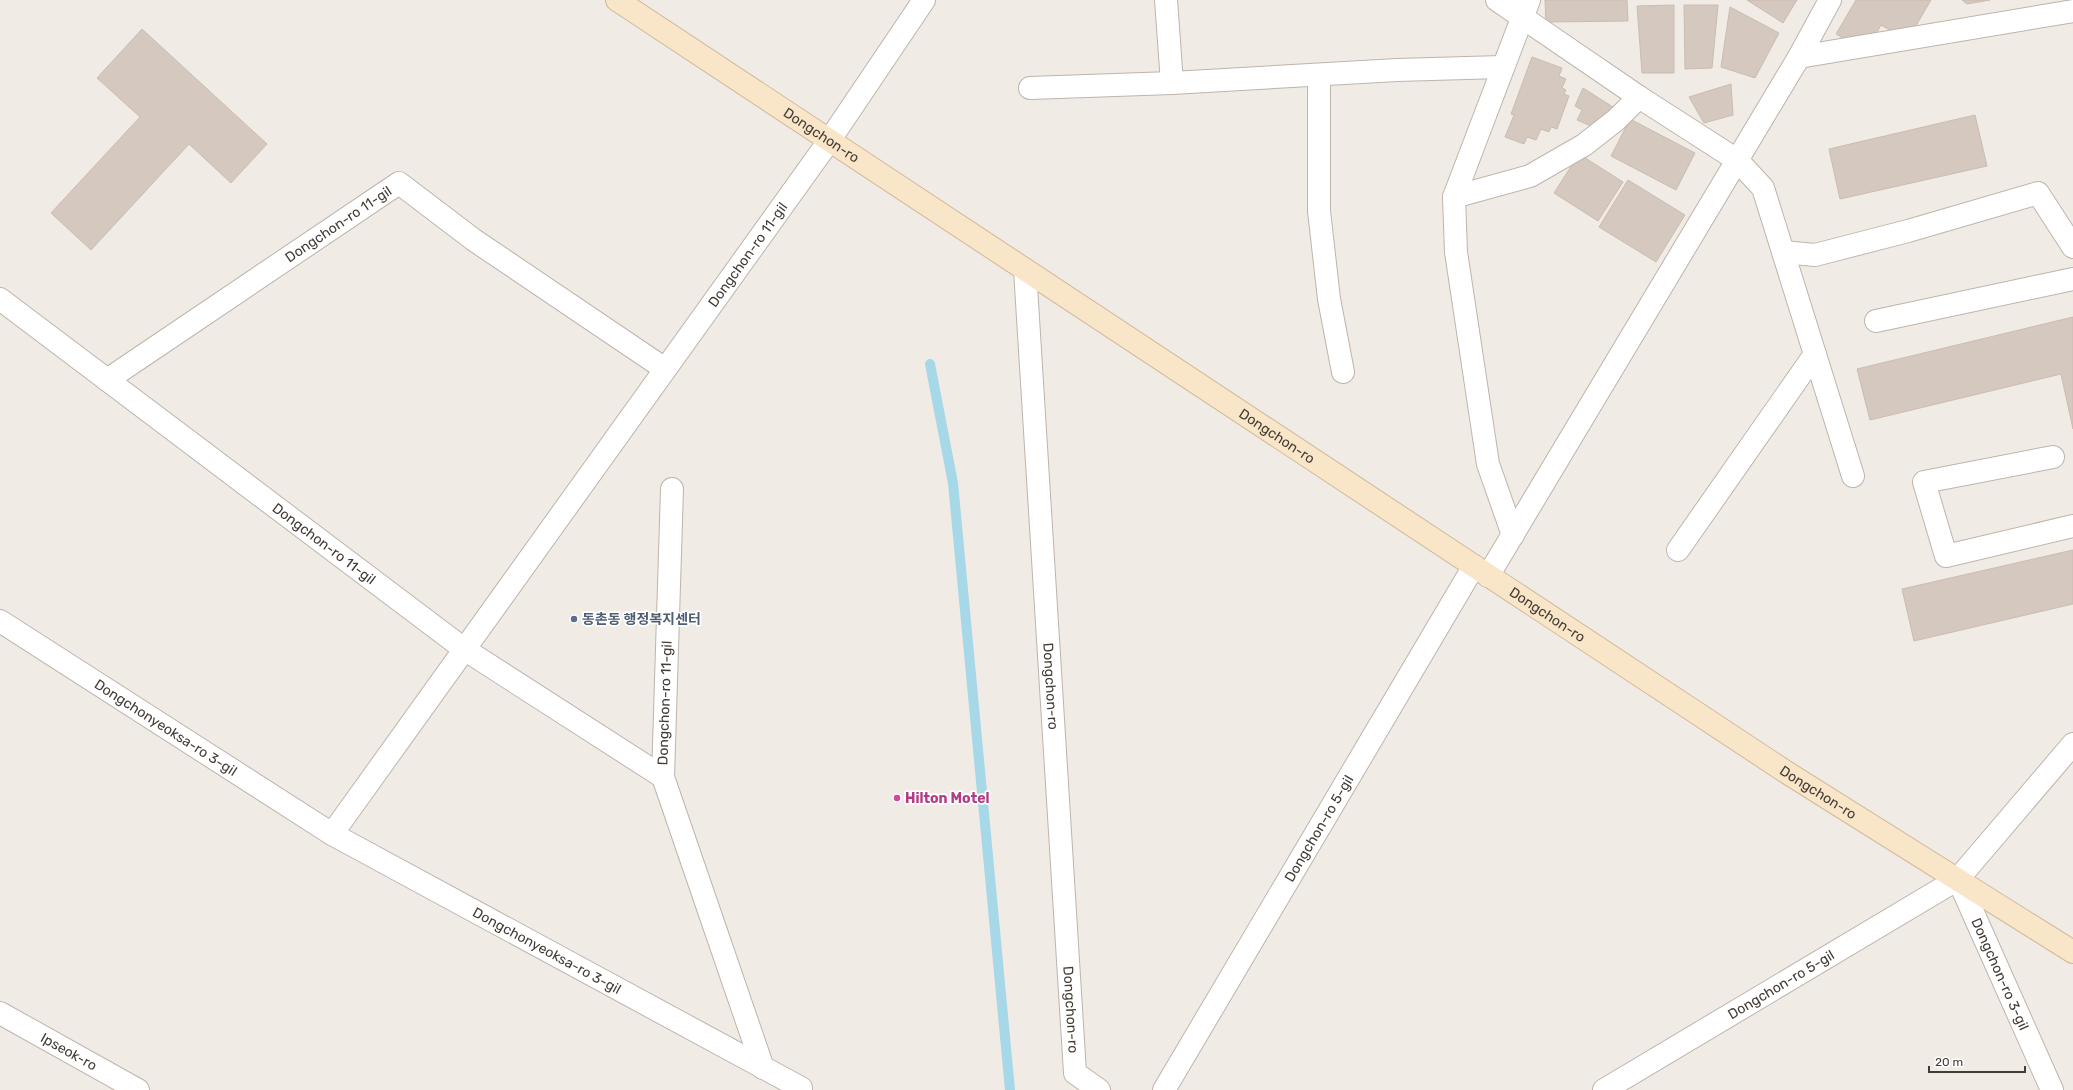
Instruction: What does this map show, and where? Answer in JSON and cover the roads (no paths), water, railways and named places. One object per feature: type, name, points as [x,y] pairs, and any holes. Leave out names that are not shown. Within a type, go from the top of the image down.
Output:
[{"type":"main road","name":"Dongchon-ro","points":[[617,0],[1786,772],[2073,952]]},
{"type":"street","name":"Dongchon-ro 11-gil","points":[[464,649],[829,141],[924,0]]},
{"type":"street","points":[[1166,0],[1172,83]]},
{"type":"street","points":[[1497,0],[1525,8],[1639,97],[1737,160],[1763,188],[1853,476]]},
{"type":"street","name":"Dongchon-ro 5-gil","points":[[1164,1090],[1481,571],[1513,535],[1799,57],[1830,0]]},
{"type":"street","points":[[1513,535],[1488,464],[1456,252],[1454,196],[1525,8]]},
{"type":"street","points":[[1799,57],[2073,11]]},
{"type":"street","points":[[1030,88],[1172,83],[1502,67]]},
{"type":"street","points":[[1319,75],[1319,211],[1329,300],[1343,372]]},
{"type":"street","points":[[1454,196],[1530,176],[1584,145],[1616,120],[1639,97]]},
{"type":"street","name":"Dongchon-ro 11-gil","points":[[107,380],[399,183],[474,240],[665,369]]},
{"type":"street","points":[[1783,252],[1815,255],[1908,231],[2038,193],[2073,247]]},
{"type":"street","name":"Dongchon-ro","points":[[1026,270],[1075,1073],[1099,1090]]},
{"type":"street","points":[[1876,321],[2073,279]]},
{"type":"street","name":"Dongchon-ro 11-gil","points":[[0,300],[464,649],[663,777]]},
{"type":"street","points":[[1678,550],[1815,354]]},
{"type":"street","points":[[2053,457],[1924,482],[1946,556],[2073,526]]},
{"type":"street","name":"Dongchon-ro 11-gil","points":[[663,777],[672,489]]},
{"type":"street","name":"Dongchonyeoksa-ro 3-gil","points":[[0,621],[332,834],[801,1089]]},
{"type":"street","points":[[332,834],[464,649]]},
{"type":"street","name":"Dongchon-ro 5-gil","points":[[1604,1090],[1958,879],[2073,744]]},
{"type":"street","points":[[663,777],[763,1068]]},
{"type":"street","name":"Dongchon-ro 3-gil","points":[[1958,879],[2052,1090]]},
{"type":"street","name":"Ipseok-ro","points":[[0,1013],[138,1090]]},
{"type":"waterway","points":[[930,364],[953,483],[1010,1090]]},
{"type":"place","name":"동촌동 행정복지센터","points":[[574,619]]},
{"type":"place","name":"Hilton Motel","points":[[897,798]]}]
